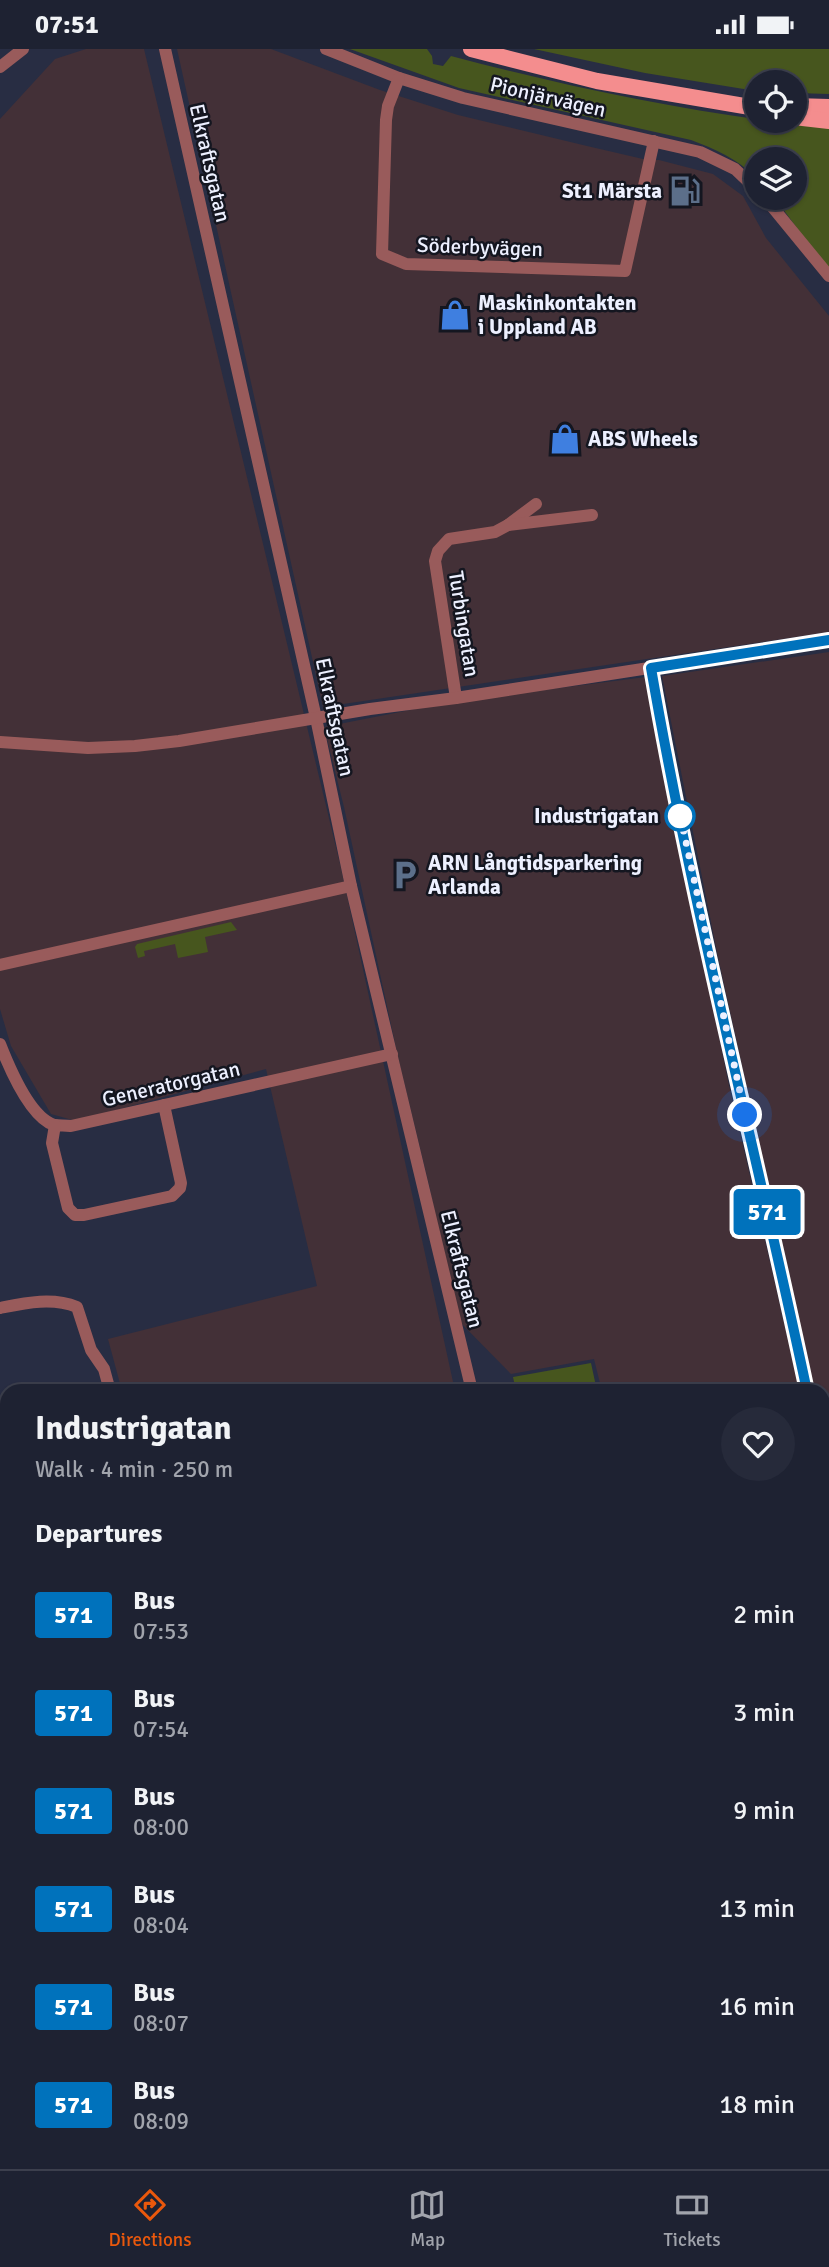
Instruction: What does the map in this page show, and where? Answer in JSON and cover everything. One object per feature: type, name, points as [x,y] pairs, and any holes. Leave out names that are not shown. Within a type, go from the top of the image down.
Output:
[{"type":"main road","points":[[471,49],[597,81],[744,105]]},
{"type":"main road","points":[[807,106],[829,107]]},
{"type":"main road","points":[[807,118],[829,121]]},
{"type":"street","points":[[0,67],[23,49]]},
{"type":"street","name":"Elkraftsgatan","points":[[165,49],[316,718],[351,886],[469,1384]]},
{"type":"street","name":"Pionjärvägen","points":[[326,49],[399,78],[463,98],[700,152],[735,169],[744,178]]},
{"type":"street","name":"Söderbyvägen","points":[[399,78],[392,92],[386,120],[382,254],[406,264],[625,271],[654,141]]},
{"type":"street","points":[[775,210],[829,276]]},
{"type":"street","name":"Turbingatan","points":[[456,698],[435,561],[438,551],[449,539],[495,532],[508,526],[536,504]]},
{"type":"street","name":"Turbingatan","points":[[508,526],[592,515]]},
{"type":"street","points":[[0,742],[88,748],[135,746],[829,640]]},
{"type":"street","points":[[651,668],[704,930],[805,1384]]},
{"type":"street","points":[[0,964],[351,886]]},
{"type":"street","points":[[0,1044],[33,1108],[55,1125],[52,1143],[68,1208],[75,1215],[172,1196],[180,1188],[164,1105]]},
{"type":"street","name":"Generatorgatan","points":[[55,1125],[71,1126],[391,1054]]},
{"type":"street","points":[[0,1308],[30,1302],[64,1302],[77,1307],[91,1350],[104,1369],[108,1384]]},
{"type":"shaded area","points":[[86,49],[144,49],[340,864],[453,1384],[120,1384],[108,1339],[317,1286],[266,1069],[76,1121],[51,1114],[11,1046],[0,1009],[0,119],[55,59]]},
{"type":"shaded area","points":[[177,49],[271,49],[380,90],[458,115],[713,174],[743,196],[744,210],[751,210],[766,238],[829,316],[829,632],[323,707]]},
{"type":"shaded area","points":[[829,652],[829,1384],[812,1384],[718,957],[662,676]]},
{"type":"shaded area","points":[[646,677],[728,1081],[798,1384],[600,1384],[594,1359],[511,1374],[455,1317],[430,1189],[324,727],[456,701]]},
{"type":"green space","points":[[350,49],[427,49],[433,64],[443,66],[451,56],[639,99],[744,117],[744,133],[807,133],[807,126],[829,128],[829,272],[784,210],[807,210],[807,147],[744,147],[744,167],[726,155],[691,140],[459,88]]},
{"type":"green space","points":[[534,49],[829,49],[829,94],[807,93],[807,70],[744,70],[744,89],[645,73]]},
{"type":"green space","points":[[231,922],[237,930],[205,937],[208,952],[178,958],[175,944],[144,951],[145,956],[138,958],[135,947],[137,944]]},
{"type":"green space","points":[[591,1363],[596,1384],[514,1384],[513,1377]]},
{"type":"bus line","name":"571","points":[[806,1384],[707,944],[651,668],[829,640]]},
{"type":"place","name":"St1 Märsta","points":[[685,191]]},
{"type":"place","name":"Maskinkontakten i Uppland AB","points":[[455,315]]},
{"type":"place","name":"ABS Wheels","points":[[565,439]]},
{"type":"place","name":"Industrigatan","points":[[680,816]]},
{"type":"place","name":"ARN Långtidsparkering Arlanda","points":[[405,875]]},
{"type":"route","points":[[680,816],[678,805],[745,1115]]}]
